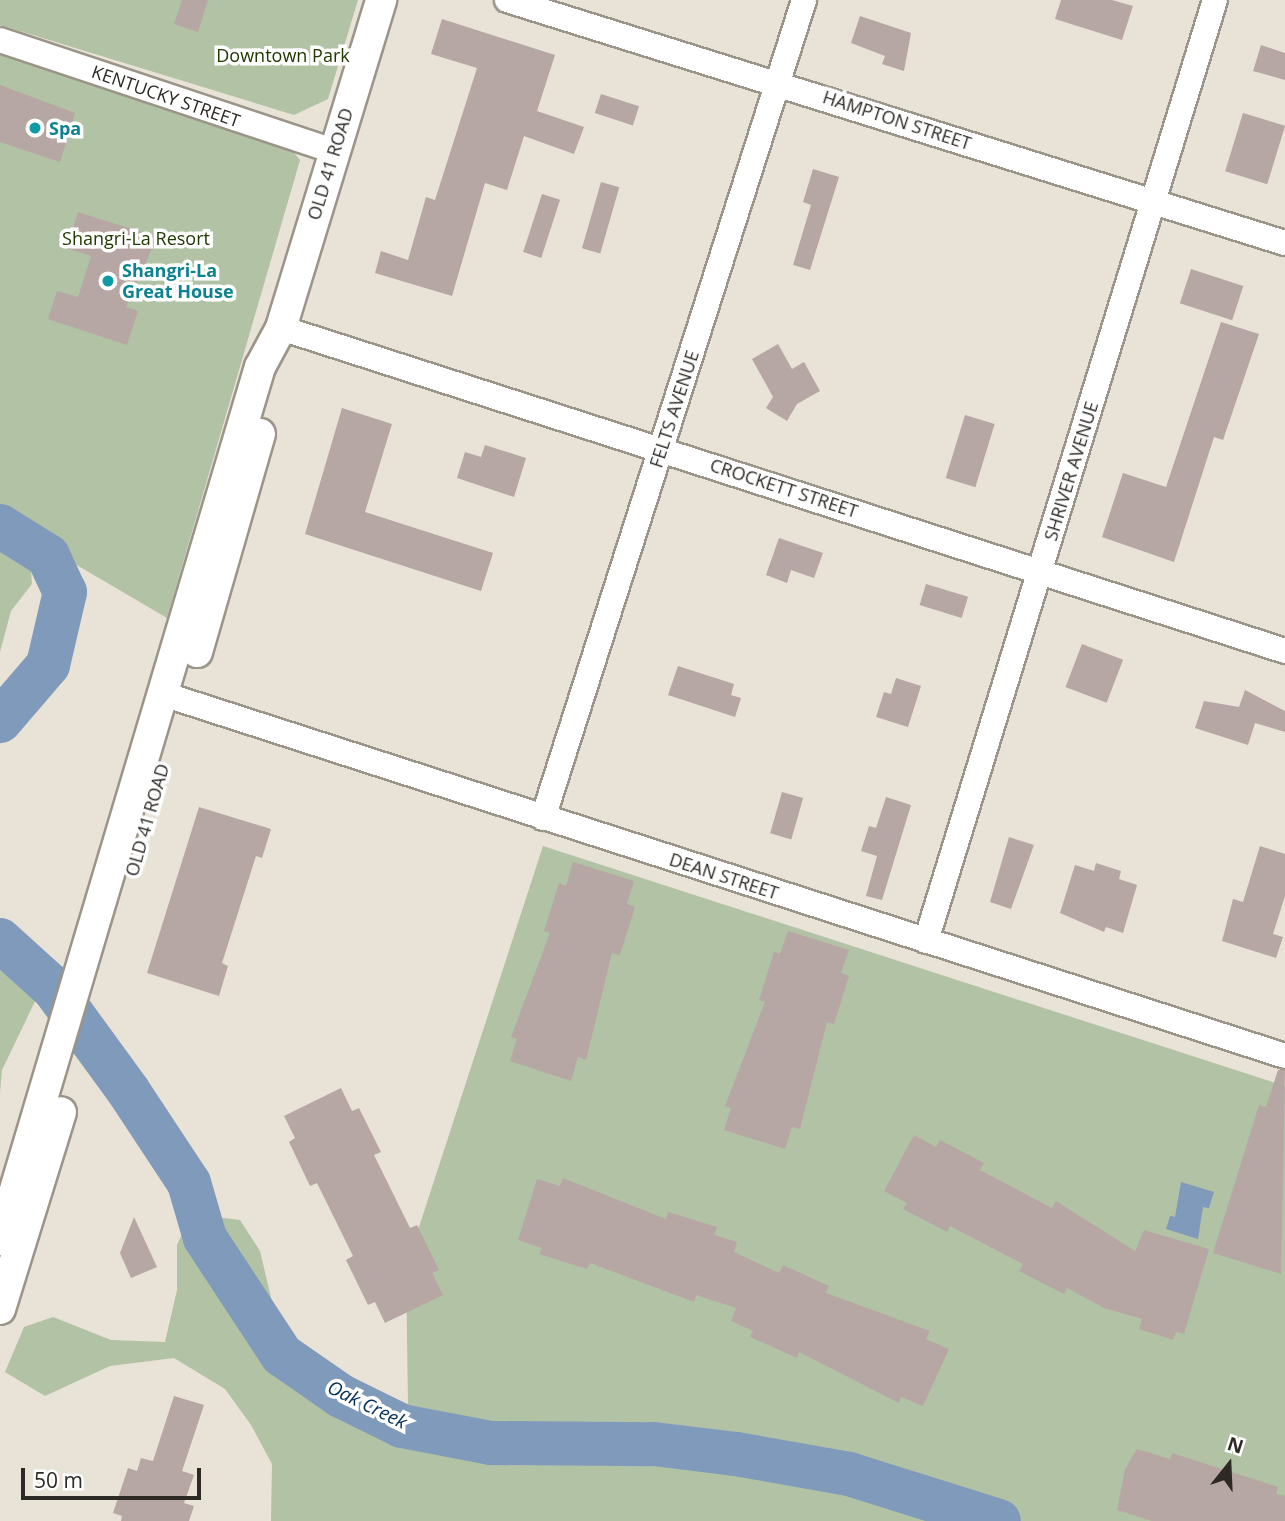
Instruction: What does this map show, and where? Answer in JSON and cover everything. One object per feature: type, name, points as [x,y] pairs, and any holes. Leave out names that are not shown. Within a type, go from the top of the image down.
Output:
[{"type":"street","name":"OLD 41 ROAD","points":[[0,1308],[97,954],[173,697],[279,370],[281,328],[333,150],[381,0]]},
{"type":"street","name":"HAMPTON STREET","points":[[507,0],[778,82],[1285,243]]},
{"type":"street","name":"FELTS AVENUE","points":[[543,818],[804,0]]},
{"type":"street","name":"SHRIVER AVENUE","points":[[926,941],[1215,0]]},
{"type":"street","name":"KENTUCKY STREET","points":[[0,40],[333,150]]},
{"type":"street","name":"CROCKETT STREET","points":[[281,328],[662,448],[1285,652]]},
{"type":"street","name":"DEAN STREET","points":[[173,697],[1285,1056]]},
{"type":"street","name":"OLD 41 ROAD","points":[[0,1240],[5,1206],[62,1076]]},
{"type":"green space","name":"Downtown Park","points":[[0,0],[358,0],[328,99],[294,115],[0,25]]},
{"type":"green space","name":"Shangri-La Resort","points":[[0,51],[285,142],[300,160],[167,618],[0,520]]},
{"type":"green space","points":[[0,540],[30,559],[32,584],[11,611],[0,652]]},
{"type":"green space","points":[[543,846],[1285,1086],[1285,1521],[271,1521],[272,1464],[251,1425],[225,1389],[174,1358],[110,1366],[45,1396],[5,1372],[24,1327],[53,1317],[111,1340],[165,1342],[177,1290],[177,1245],[191,1214],[240,1220],[260,1251],[282,1344],[310,1378],[367,1406],[408,1404],[406,1267]]},
{"type":"green space","points":[[0,951],[40,991],[2,1070],[0,1093]]},
{"type":"water","points":[[1181,1182],[1214,1192],[1209,1208],[1203,1207],[1198,1239],[1166,1229],[1170,1216],[1175,1217]]},
{"type":"building","points":[[182,0],[208,0],[198,32],[174,24]]},
{"type":"building","points":[[1061,0],[1112,0],[1133,6],[1122,40],[1055,19]]},
{"type":"building","points":[[860,16],[911,33],[904,71],[882,64],[885,56],[851,43]]},
{"type":"building","points":[[442,19],[555,55],[537,111],[584,127],[574,154],[524,136],[507,190],[485,183],[452,296],[375,273],[381,251],[408,260],[426,197],[435,200],[477,68],[431,54]]},
{"type":"building","points":[[1261,45],[1285,53],[1285,80],[1253,71]]},
{"type":"building","name":"Spa","points":[[0,85],[75,113],[60,162],[0,142]]},
{"type":"building","points":[[601,94],[639,106],[633,125],[595,113]]},
{"type":"building","points":[[1243,113],[1285,126],[1267,184],[1225,171]]},
{"type":"building","points":[[813,169],[839,177],[810,270],[793,265],[811,205],[803,202]]},
{"type":"building","points":[[601,182],[619,187],[600,254],[582,248]]},
{"type":"building","points":[[542,194],[560,200],[541,258],[523,252]]},
{"type":"building","name":"Shangri-La Great House","points":[[78,212],[157,237],[126,307],[138,311],[127,345],[48,319],[57,291],[78,297],[91,256],[67,248]]},
{"type":"building","points":[[1191,269],[1243,286],[1232,320],[1180,303]]},
{"type":"building","points":[[1221,322],[1259,334],[1223,440],[1214,437],[1174,562],[1102,537],[1123,473],[1166,487]]},
{"type":"building","points":[[778,344],[792,369],[804,362],[820,391],[797,404],[787,421],[766,408],[773,397],[752,359]]},
{"type":"building","points":[[342,408],[392,424],[365,512],[493,553],[481,591],[305,534]]},
{"type":"building","points":[[965,415],[995,424],[975,487],[946,478]]},
{"type":"building","points":[[485,445],[526,458],[514,497],[457,478],[465,452],[481,457]]},
{"type":"building","points":[[779,538],[823,553],[814,578],[791,570],[787,583],[766,575]]},
{"type":"building","points":[[926,584],[968,597],[962,618],[920,605]]},
{"type":"building","points":[[1082,644],[1123,660],[1107,703],[1066,687]]},
{"type":"building","points":[[678,666],[734,684],[731,695],[741,698],[735,717],[668,695]]},
{"type":"building","points":[[896,678],[921,686],[908,727],[876,717],[884,692],[891,694]]},
{"type":"building","points":[[1245,690],[1285,711],[1285,732],[1255,723],[1248,745],[1195,728],[1204,701],[1239,707]]},
{"type":"building","points":[[782,792],[803,798],[791,839],[770,833]]},
{"type":"building","points":[[886,797],[911,805],[882,900],[866,896],[877,856],[861,851],[869,826],[876,828]]},
{"type":"building","points":[[199,807],[271,829],[262,858],[256,856],[222,963],[228,966],[219,996],[147,973]]},
{"type":"building","points":[[1009,837],[1034,845],[1011,909],[990,902]]},
{"type":"building","points":[[1260,846],[1285,854],[1285,896],[1273,934],[1283,937],[1276,958],[1222,941],[1233,899],[1243,902]]},
{"type":"building","points":[[573,862],[634,881],[627,904],[635,907],[620,955],[612,953],[586,1060],[578,1057],[571,1081],[510,1061],[517,1039],[511,1037],[550,933],[544,931],[559,883],[566,886]]},
{"type":"building","points":[[1096,863],[1121,871],[1119,879],[1137,885],[1123,933],[1106,927],[1104,932],[1060,913],[1075,865],[1094,871]]},
{"type":"building","points":[[788,931],[849,950],[841,973],[849,976],[834,1024],[827,1022],[800,1129],[792,1127],[785,1149],[724,1130],[731,1108],[725,1106],[765,1002],[759,1000],[774,952],[780,954]]},
{"type":"building","points":[[1278,1070],[1285,1070],[1281,1274],[1213,1253],[1259,1105],[1266,1107]]},
{"type":"building","points":[[341,1088],[352,1111],[359,1108],[381,1152],[374,1155],[410,1228],[417,1225],[439,1270],[432,1273],[443,1295],[385,1323],[375,1302],[368,1305],[346,1260],[353,1256],[317,1183],[310,1186],[289,1142],[295,1138],[284,1116]]},
{"type":"building","points":[[914,1135],[936,1147],[940,1140],[984,1163],[980,1170],[1052,1208],[1056,1201],[1135,1251],[1144,1230],[1209,1249],[1184,1334],[1176,1332],[1173,1340],[1139,1329],[1142,1319],[1104,1308],[1067,1288],[1064,1294],[1019,1271],[1023,1264],[950,1226],[947,1232],[903,1209],[907,1203],[884,1191]]},
{"type":"building","points":[[563,1178],[666,1219],[668,1212],[717,1227],[714,1235],[737,1242],[734,1252],[779,1273],[783,1265],[829,1286],[826,1293],[930,1331],[926,1339],[949,1349],[923,1406],[901,1397],[899,1403],[799,1352],[797,1358],[750,1337],[753,1331],[731,1321],[736,1308],[696,1295],[694,1302],[590,1263],[587,1269],[539,1254],[542,1248],[518,1240],[537,1179],[560,1186]]},
{"type":"building","points":[[134,1217],[157,1267],[131,1278],[120,1253]]},
{"type":"building","points":[[174,1396],[204,1405],[182,1471],[194,1475],[184,1503],[194,1506],[189,1521],[121,1521],[122,1516],[113,1513],[128,1468],[137,1471],[141,1458],[153,1461]]},
{"type":"building","points":[[1137,1449],[1170,1459],[1172,1453],[1278,1487],[1276,1494],[1285,1496],[1285,1521],[1152,1521],[1117,1510],[1125,1469]]},
{"type":"waterway","name":"Oak Creek","points":[[0,526],[48,556],[65,592],[48,665],[0,721]]},
{"type":"waterway","name":"Oak Creek","points":[[0,940],[54,989],[129,1092],[189,1183],[205,1238],[282,1355],[341,1396],[402,1426],[491,1443],[654,1444],[736,1454],[849,1474],[999,1521]]},
{"type":"place","name":"Spa","points":[[35,128]]},
{"type":"place","name":"Shangri-La Great House","points":[[108,281]]}]
